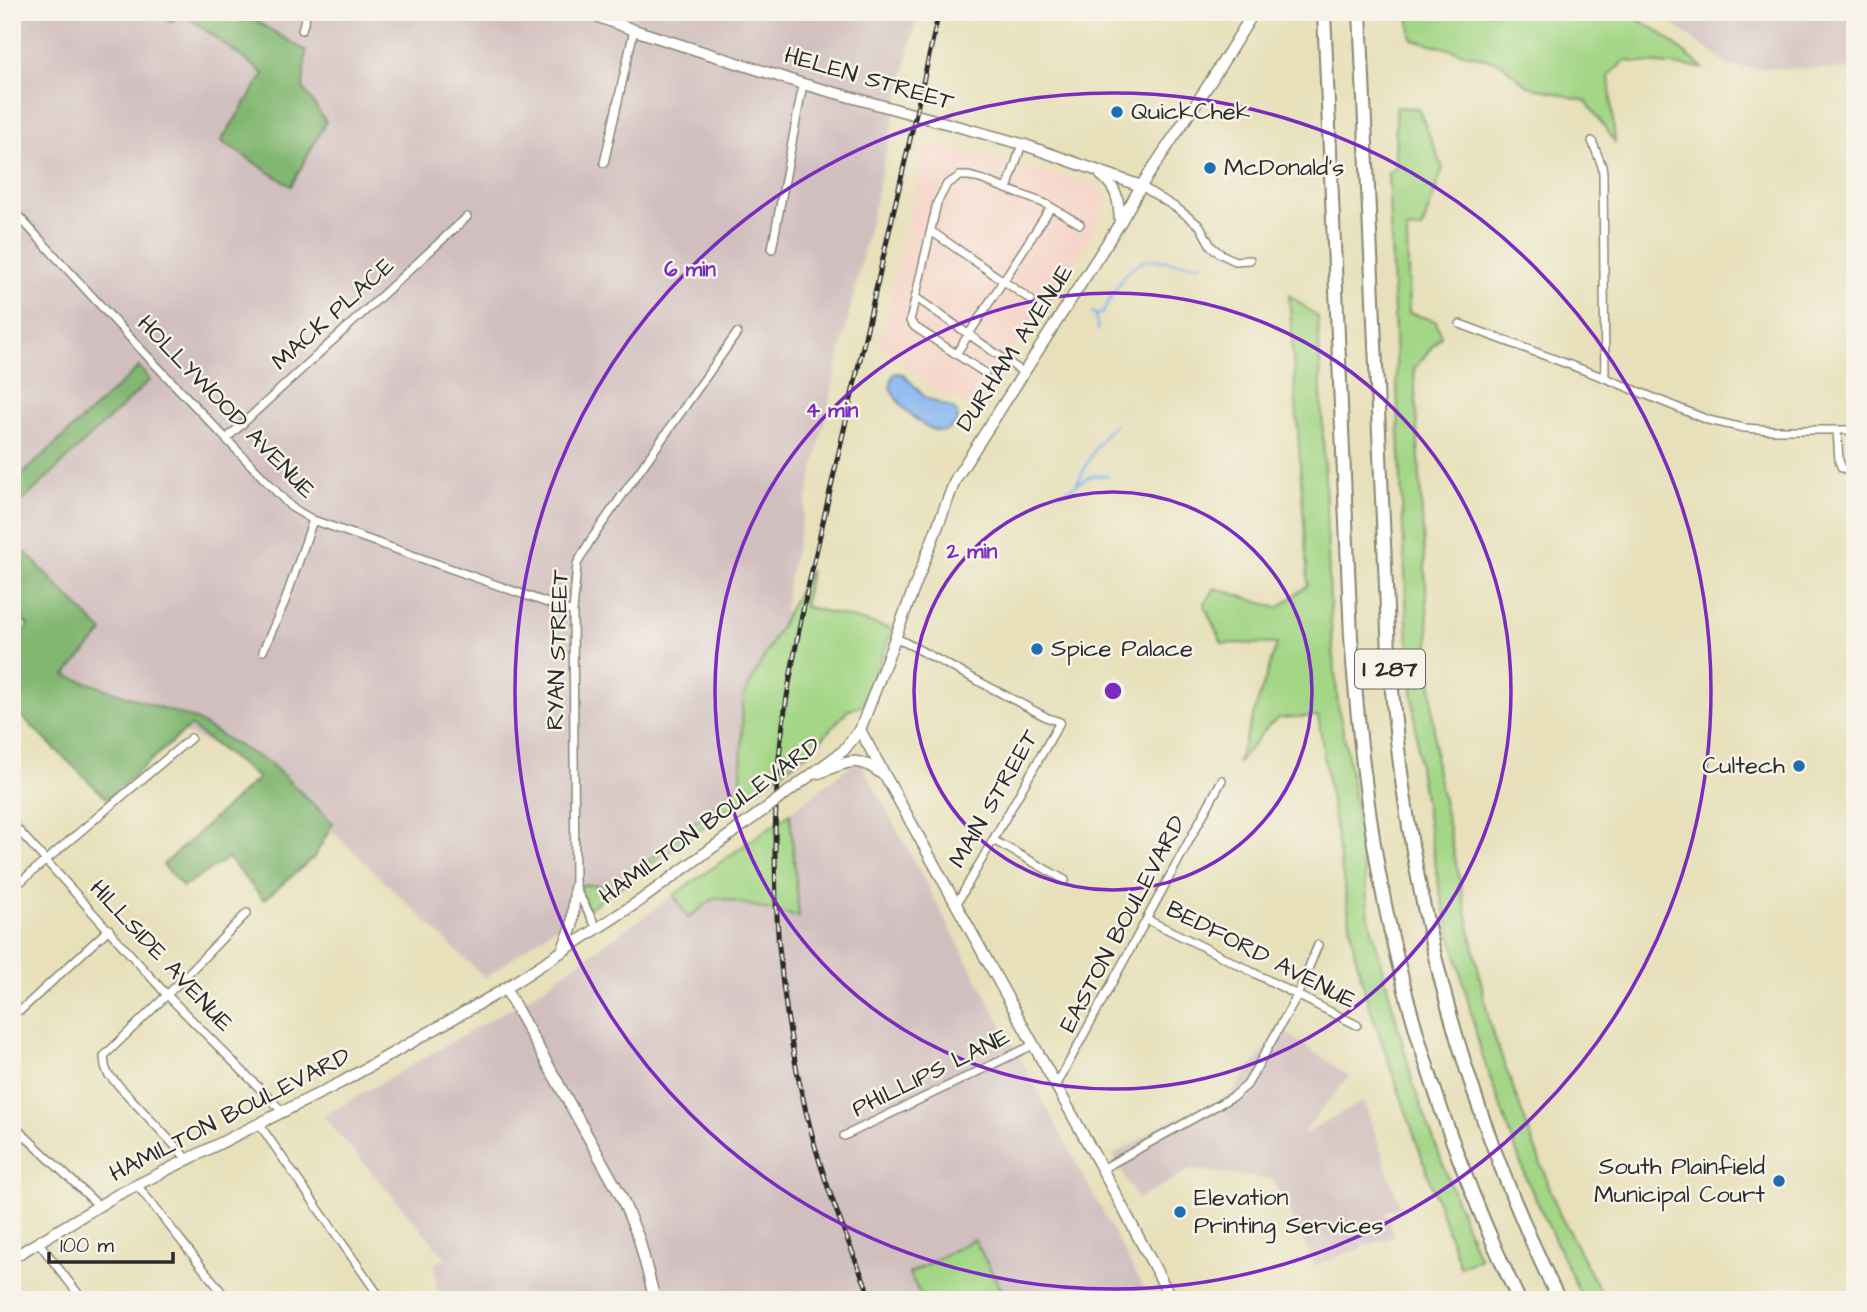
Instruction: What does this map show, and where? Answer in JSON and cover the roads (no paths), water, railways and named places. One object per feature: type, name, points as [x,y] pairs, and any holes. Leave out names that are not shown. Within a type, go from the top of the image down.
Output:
[{"type":"highway","name":"I 287","points":[[1324,12],[1351,637],[1357,719],[1367,798],[1382,890],[1425,1062],[1476,1204],[1519,1300]]},
{"type":"highway","name":"I 287","points":[[1360,12],[1389,653],[1394,718],[1410,839],[1436,964],[1469,1079],[1510,1192],[1559,1300]]},
{"type":"main road","name":"HELEN STREET","points":[[585,12],[803,84],[1022,144],[1142,186]]},
{"type":"main road","name":"DURHAM AVENUE","points":[[860,730],[956,478],[1254,12]]},
{"type":"main road","points":[[1095,170],[1110,182],[1117,195],[1120,223]]},
{"type":"main road","points":[[860,730],[1172,1300]]},
{"type":"main road","name":"HAMILTON BOULEVARD","points":[[13,1257],[137,1185],[342,1082],[505,988],[641,900],[843,751],[860,730]]},
{"type":"main road","points":[[806,779],[844,763],[858,761],[869,764],[886,778]]},
{"type":"main road","points":[[562,951],[572,927],[575,888]]},
{"type":"main road","points":[[505,988],[620,1194],[639,1239],[655,1300]]},
{"type":"street","points":[[302,30],[307,12]]},
{"type":"street","points":[[604,163],[634,30]]},
{"type":"street","points":[[772,249],[803,84]]},
{"type":"street","points":[[1592,141],[1603,173],[1605,378]]},
{"type":"street","points":[[1007,189],[1022,144]]},
{"type":"street","points":[[985,373],[910,321],[937,203],[947,184],[960,176],[969,176],[1051,208],[1080,224]]},
{"type":"street","points":[[1142,186],[1200,226],[1211,247],[1219,253],[1235,261],[1250,260]]},
{"type":"street","points":[[956,354],[1051,208]]},
{"type":"street","name":"HOLLYWOOD AVENUE","points":[[12,209],[291,507],[313,520],[573,612]]},
{"type":"street","name":"MACK PLACE","points":[[226,439],[467,217]]},
{"type":"street","points":[[931,231],[1031,300]]},
{"type":"street","points":[[915,298],[1024,373]]},
{"type":"street","points":[[1460,324],[1708,420],[1744,428],[1855,430]]},
{"type":"street","name":"RYAN STREET","points":[[597,928],[575,888],[573,612],[577,564],[590,541],[737,333]]},
{"type":"street","points":[[1837,430],[1839,461],[1842,468],[1855,472]]},
{"type":"street","points":[[263,651],[285,601],[313,520]]},
{"type":"street","name":"MAIN STREET","points":[[895,637],[1060,722],[956,905]]},
{"type":"street","points":[[12,889],[191,738]]},
{"type":"street","name":"EASTON BOULEVARD","points":[[1056,1086],[1222,780]]},
{"type":"street","name":"HILLSIDE AVENUE","points":[[12,823],[167,995],[283,1112]]},
{"type":"street","points":[[993,840],[1065,880]]},
{"type":"street","points":[[188,1160],[110,1076],[104,1066],[104,1056],[247,913]]},
{"type":"street","name":"BEDFORD AVENUE","points":[[1148,920],[1357,1025]]},
{"type":"street","points":[[21,1010],[109,929]]},
{"type":"street","points":[[1102,1169],[1234,1096],[1247,1085],[1297,996],[1318,945]]},
{"type":"street","name":"PHILLIPS LANE","points":[[844,1136],[1033,1045]]},
{"type":"street","points":[[259,1124],[382,1300]]},
{"type":"street","points":[[12,1125],[99,1206]]},
{"type":"street","points":[[137,1185],[228,1300]]},
{"type":"street","points":[[38,1242],[83,1300]]},
{"type":"street","points":[[364,1300],[376,1291]]},
{"type":"water","points":[[903,374],[926,398],[954,409],[957,423],[949,430],[942,431],[919,422],[898,401],[890,388],[893,375]]},
{"type":"waterway","points":[[1095,315],[1103,313],[1117,286],[1137,264],[1156,260],[1201,264]]},
{"type":"waterway","points":[[1092,312],[1098,330]]},
{"type":"waterway","points":[[1076,485],[1098,445],[1115,425]]},
{"type":"waterway","points":[[1060,494],[1091,476],[1108,476]]},
{"type":"railway","points":[[872,1300],[821,1166],[793,1050],[785,1002],[776,905],[776,807],[784,718],[801,621],[939,12]]},
{"type":"place","name":"QuickChek","points":[[1117,112]]},
{"type":"place","name":"McDonald's","points":[[1210,168]]},
{"type":"place","name":"Spice Palace","points":[[1037,649]]},
{"type":"place","name":"Cultech","points":[[1799,766]]},
{"type":"place","name":"South Plainfield Municipal Court","points":[[1779,1181]]},
{"type":"place","name":"Elevation Printing Services","points":[[1180,1212]]}]
